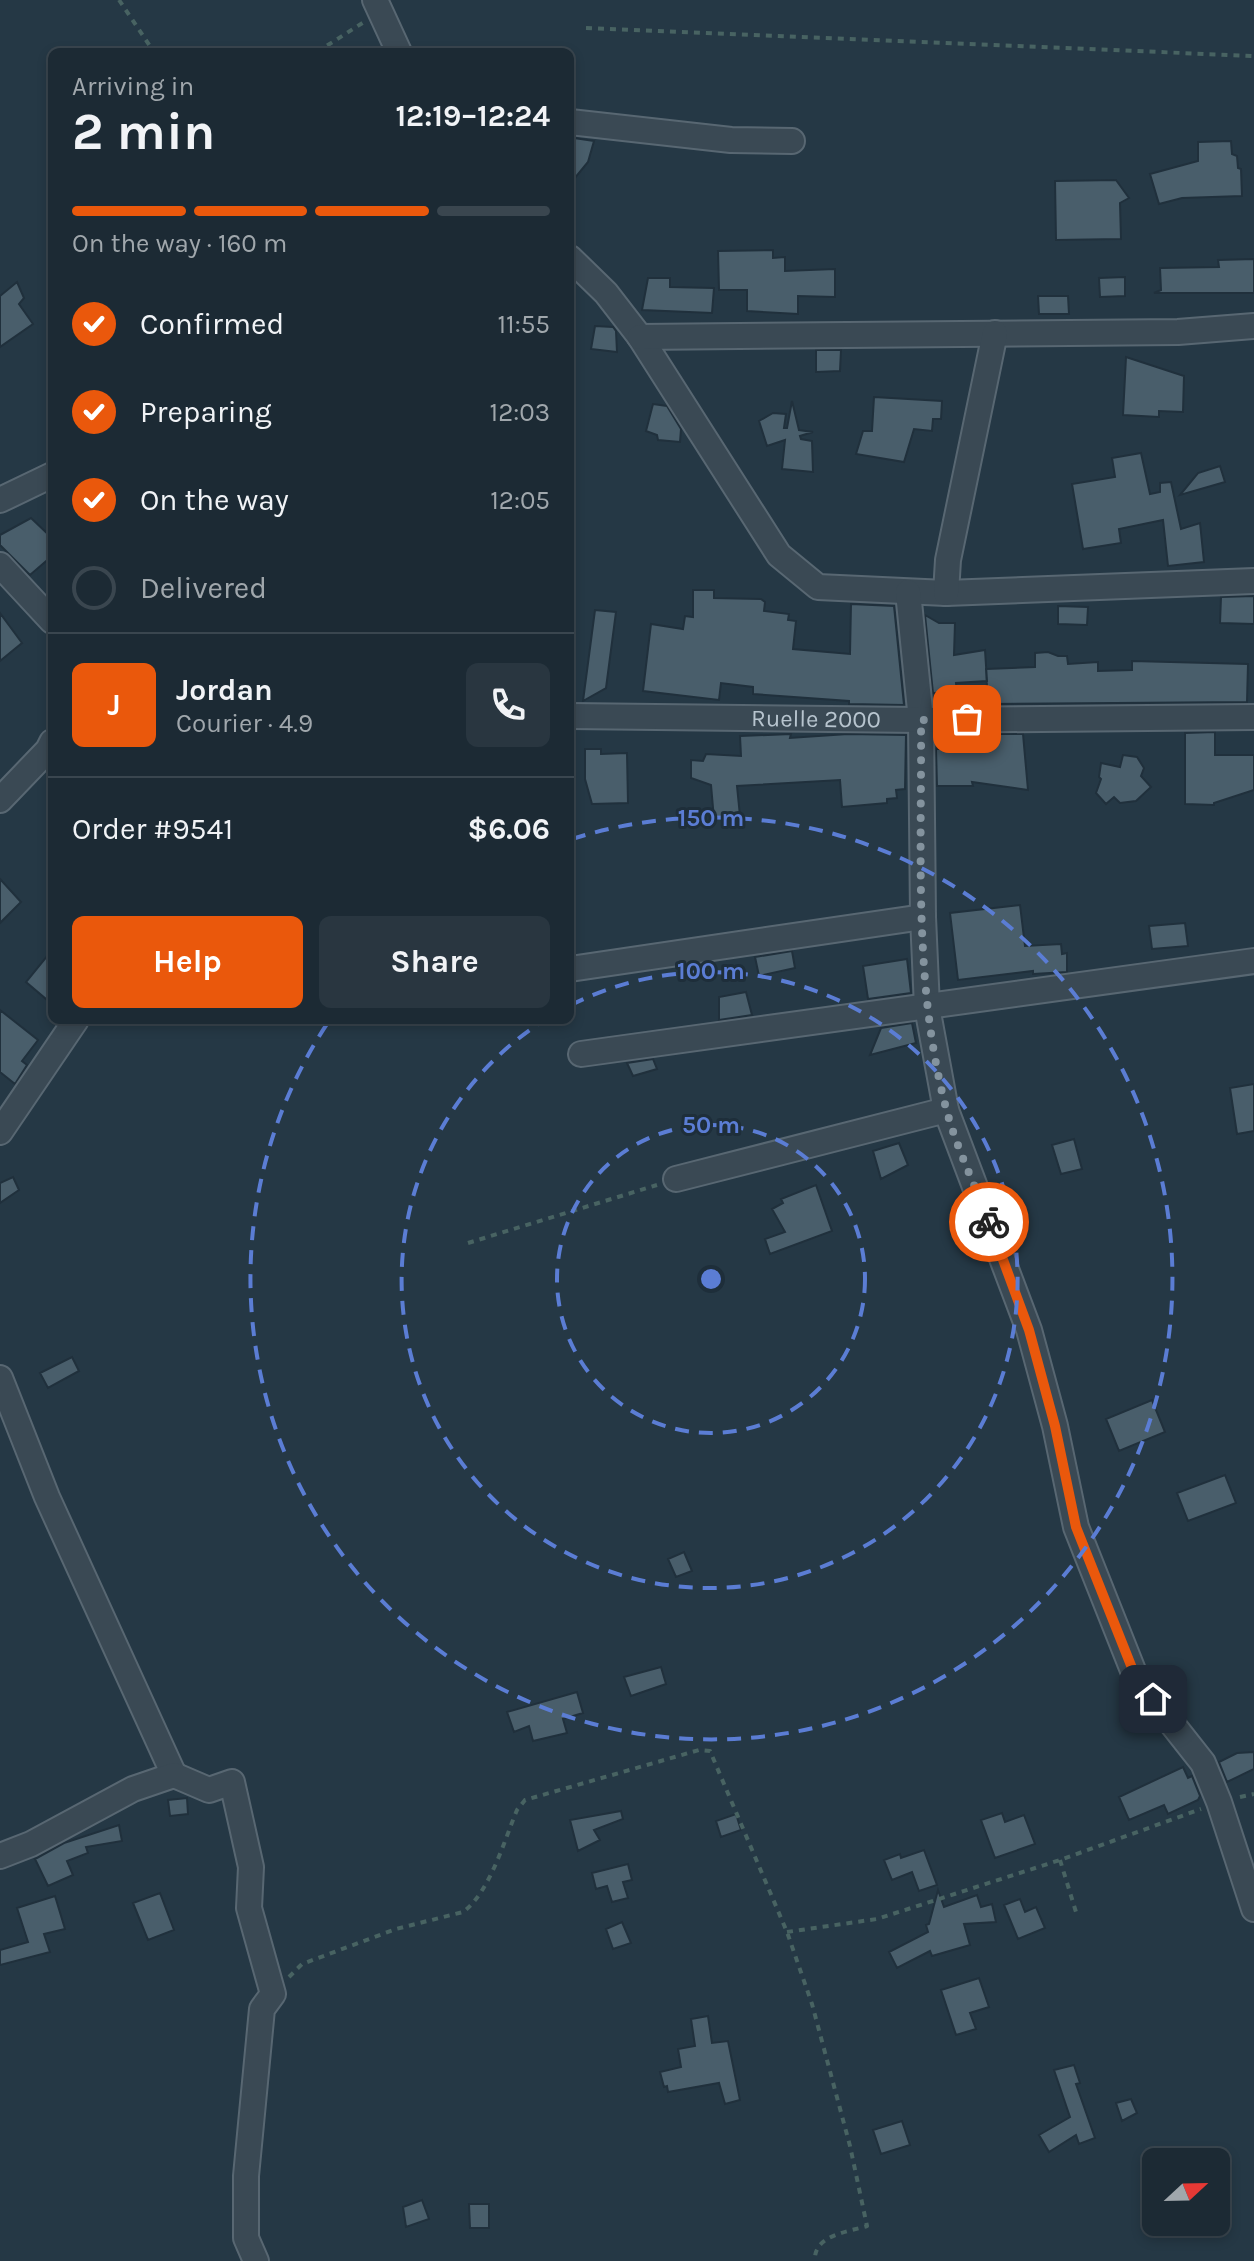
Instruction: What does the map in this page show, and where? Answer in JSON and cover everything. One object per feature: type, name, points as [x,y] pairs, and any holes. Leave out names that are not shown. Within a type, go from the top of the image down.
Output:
[{"type":"street","points":[[377,6],[397,48]]},
{"type":"street","points":[[574,122],[731,140],[792,141]]},
{"type":"street","points":[[574,262],[606,293],[640,337],[779,555],[818,587],[946,593],[1254,581]]},
{"type":"street","points":[[640,337],[1178,332],[1254,326]]},
{"type":"street","points":[[946,593],[948,560],[995,333]]},
{"type":"street","points":[[0,500],[48,477]]},
{"type":"street","points":[[0,565],[48,617]]},
{"type":"street","points":[[908,592],[921,720],[927,1007],[946,1110],[1029,1330],[1055,1426],[1076,1527],[1136,1678],[1203,1763],[1254,1909]]},
{"type":"street","name":"Ruelle 2000","points":[[574,716],[921,720],[1254,717]]},
{"type":"street","points":[[0,800],[48,750]]},
{"type":"street","points":[[574,968],[923,917]]},
{"type":"street","points":[[581,1054],[1254,961]]},
{"type":"street","points":[[0,1132],[73,1024]]},
{"type":"street","points":[[676,1179],[946,1110]]},
{"type":"street","points":[[0,1378],[47,1497],[174,1775]]},
{"type":"street","points":[[0,1856],[44,1838],[133,1789],[174,1775],[209,1790],[232,1782],[251,1867],[249,1908],[273,1994],[262,2009],[246,2176],[246,2238],[256,2261]]},
{"type":"path","points":[[119,0],[151,48]]},
{"type":"path","points":[[322,48],[377,6]]},
{"type":"path","points":[[586,28],[1254,56]]},
{"type":"path","points":[[468,1243],[676,1179]]},
{"type":"path","points":[[273,1994],[302,1964],[396,1929],[463,1912],[482,1892],[517,1810],[525,1800],[705,1749],[714,1757],[787,1932],[812,2004],[850,2146],[867,2226],[824,2240],[817,2247],[815,2261]]},
{"type":"path","points":[[787,1932],[877,1919],[1060,1860],[1219,1802],[1254,1794]]},
{"type":"path","points":[[1060,1860],[1076,1912]]},
{"type":"building","points":[[574,138],[594,141],[588,162],[574,179]]},
{"type":"building","points":[[1231,141],[1232,154],[1237,156],[1238,168],[1241,169],[1242,196],[1182,198],[1159,204],[1150,174],[1198,161],[1198,142]]},
{"type":"building","points":[[1116,180],[1129,198],[1120,203],[1121,239],[1056,240],[1055,181]]},
{"type":"building","points":[[773,250],[773,258],[785,257],[785,271],[835,269],[835,297],[798,296],[798,314],[747,311],[747,290],[719,290],[718,251]]},
{"type":"building","points":[[1254,259],[1254,293],[1154,293],[1161,290],[1160,268],[1219,267],[1218,260]]},
{"type":"building","points":[[1125,277],[1125,296],[1100,297],[1099,278]]},
{"type":"building","points":[[648,278],[670,278],[670,287],[714,288],[712,313],[642,310]]},
{"type":"building","points":[[17,282],[24,298],[19,304],[33,324],[0,347],[0,296]]},
{"type":"building","points":[[1038,296],[1068,296],[1069,314],[1039,314]]},
{"type":"building","points":[[595,326],[613,327],[617,352],[591,349]]},
{"type":"building","points":[[816,350],[841,350],[840,371],[816,372]]},
{"type":"building","points":[[1126,357],[1184,376],[1183,412],[1159,411],[1159,417],[1123,415]]},
{"type":"building","points":[[874,397],[942,401],[941,419],[933,419],[932,431],[914,429],[904,462],[856,454],[863,431],[872,431]]},
{"type":"building","points":[[792,401],[799,430],[813,432],[800,436],[812,441],[813,472],[782,469],[785,440],[767,446],[759,421],[773,413],[786,414],[784,428],[787,428]]},
{"type":"building","points":[[653,404],[667,406],[681,429],[680,442],[658,440],[657,435],[646,431]]},
{"type":"building","points":[[1141,453],[1150,494],[1160,492],[1160,483],[1171,482],[1181,529],[1200,523],[1204,562],[1168,566],[1163,520],[1119,529],[1121,543],[1083,549],[1072,484],[1115,477],[1112,458]]},
{"type":"building","points":[[1220,466],[1225,482],[1180,495],[1198,473]]},
{"type":"building","points":[[31,518],[48,534],[48,559],[30,575],[0,545],[0,535]]},
{"type":"building","points":[[693,590],[714,590],[714,598],[761,599],[765,602],[764,611],[789,614],[788,620],[796,621],[793,649],[850,654],[851,604],[894,606],[904,705],[849,704],[849,701],[753,694],[753,687],[721,683],[719,700],[643,691],[651,624],[683,629],[685,616],[693,617]]},
{"type":"building","points":[[1254,596],[1254,624],[1220,623],[1221,597]]},
{"type":"building","points":[[1058,606],[1088,607],[1087,625],[1058,624]]},
{"type":"building","points":[[595,610],[616,612],[606,688],[583,701]]},
{"type":"building","points":[[0,613],[22,643],[0,661]]},
{"type":"building","points":[[925,615],[939,623],[955,623],[954,655],[985,650],[987,681],[956,683],[957,692],[933,693]]},
{"type":"building","points":[[1035,653],[1067,656],[1068,664],[1098,662],[1098,671],[1132,670],[1132,661],[1248,664],[1247,702],[988,704],[986,669],[1035,667]]},
{"type":"building","points":[[1215,732],[1215,755],[1254,755],[1254,790],[1214,805],[1185,804],[1185,733]]},
{"type":"building","points":[[791,734],[790,738],[848,734],[906,735],[905,789],[896,790],[897,798],[887,799],[887,803],[842,807],[840,780],[737,786],[740,816],[714,819],[711,785],[691,778],[691,760],[703,761],[706,754],[741,756],[740,736]]},
{"type":"building","points":[[991,734],[1023,734],[1028,790],[972,782],[973,786],[937,786],[936,749],[979,749],[979,741],[991,740]]},
{"type":"building","points":[[585,749],[601,749],[601,754],[627,753],[628,803],[592,804],[585,779]]},
{"type":"building","points":[[1123,755],[1137,757],[1144,768],[1141,776],[1151,787],[1136,801],[1120,803],[1114,797],[1106,804],[1096,793],[1101,779],[1101,763],[1120,767]]},
{"type":"building","points":[[0,879],[21,902],[0,923]]},
{"type":"building","points":[[1020,905],[1025,946],[1061,944],[1062,954],[1067,953],[1067,972],[1033,974],[1033,971],[958,980],[950,913]]},
{"type":"building","points":[[1185,923],[1188,946],[1152,949],[1149,926]]},
{"type":"building","points":[[792,951],[795,968],[759,976],[755,957]]},
{"type":"building","points":[[48,955],[48,1001],[26,982]]},
{"type":"building","points":[[907,959],[911,993],[868,999],[863,966]]},
{"type":"building","points":[[746,992],[752,1015],[719,1020],[719,997]]},
{"type":"building","points":[[0,1010],[38,1040],[22,1061],[27,1065],[15,1084],[0,1072]]},
{"type":"building","points":[[912,1023],[916,1043],[870,1055],[881,1028]]},
{"type":"building","points":[[653,1059],[657,1069],[633,1076],[627,1063]]},
{"type":"building","points":[[1254,1084],[1254,1131],[1237,1134],[1230,1088]]},
{"type":"building","points":[[1074,1139],[1082,1169],[1061,1174],[1052,1145]]},
{"type":"building","points":[[899,1143],[908,1165],[881,1179],[873,1151]]},
{"type":"building","points":[[13,1177],[19,1190],[0,1203],[0,1183]]},
{"type":"building","points":[[816,1185],[832,1231],[770,1254],[765,1239],[785,1232],[772,1209],[783,1203],[781,1199]]},
{"type":"building","points":[[72,1357],[79,1371],[48,1388],[40,1373]]},
{"type":"building","points":[[1152,1400],[1165,1432],[1119,1451],[1106,1419]]},
{"type":"building","points":[[1225,1475],[1236,1503],[1188,1521],[1177,1493]]},
{"type":"building","points":[[684,1552],[692,1571],[676,1577],[668,1559]]},
{"type":"building","points":[[661,1667],[666,1684],[631,1696],[624,1677]]},
{"type":"building","points":[[577,1692],[583,1713],[563,1719],[567,1733],[533,1741],[529,1726],[514,1732],[507,1712]]},
{"type":"building","points":[[1254,1752],[1254,1769],[1227,1782],[1219,1762],[1237,1753]]},
{"type":"building","points":[[1183,1767],[1188,1778],[1192,1776],[1200,1796],[1198,1800],[1168,1814],[1164,1805],[1129,1820],[1119,1797]]},
{"type":"building","points":[[187,1798],[188,1814],[170,1816],[168,1800]]},
{"type":"building","points":[[621,1811],[623,1819],[594,1830],[600,1840],[578,1851],[570,1820]]},
{"type":"building","points":[[1002,1813],[1005,1822],[1024,1815],[1035,1844],[995,1858],[981,1820]]},
{"type":"building","points":[[736,1814],[741,1830],[721,1837],[716,1821]]},
{"type":"building","points":[[119,1825],[122,1841],[86,1847],[88,1853],[67,1861],[73,1875],[48,1886],[35,1859],[64,1843]]},
{"type":"building","points":[[924,1850],[937,1885],[919,1891],[912,1872],[892,1880],[884,1860]]},
{"type":"building","points":[[628,1864],[632,1880],[623,1882],[628,1898],[612,1902],[607,1886],[596,1889],[592,1873]]},
{"type":"building","points":[[938,1890],[944,1907],[977,1895],[981,1907],[992,1904],[996,1922],[964,1924],[970,1945],[932,1956],[930,1951],[897,1968],[889,1952],[928,1932],[926,1925],[929,1924]]},
{"type":"building","points":[[160,1893],[174,1930],[148,1940],[133,1903]]},
{"type":"building","points":[[55,1896],[65,1929],[44,1934],[50,1952],[0,1965],[0,1950],[28,1942],[17,1908]]},
{"type":"building","points":[[1020,1899],[1025,1912],[1036,1907],[1045,1928],[1018,1939],[1004,1905]]},
{"type":"building","points":[[622,1922],[631,1943],[613,1949],[606,1929]]},
{"type":"building","points":[[979,1978],[989,2007],[970,2013],[976,2029],[956,2035],[941,1990]]},
{"type":"building","points":[[708,2016],[712,2043],[728,2041],[740,2100],[725,2104],[719,2083],[668,2092],[667,2086],[664,2087],[660,2072],[681,2067],[678,2049],[695,2046],[691,2019]]},
{"type":"building","points":[[1074,2065],[1080,2083],[1076,2084],[1095,2138],[1079,2144],[1076,2135],[1049,2152],[1039,2135],[1070,2117],[1054,2070]]},
{"type":"building","points":[[1131,2099],[1137,2113],[1122,2121],[1116,2103]]},
{"type":"building","points":[[902,2121],[910,2145],[881,2154],[873,2130]]},
{"type":"building","points":[[422,2200],[429,2219],[406,2227],[403,2207]]},
{"type":"building","points":[[469,2204],[489,2204],[489,2228],[470,2228]]},
{"type":"way so far","points":[[967,719],[921,720],[924,947],[927,1007],[946,1110],[989,1222]]},
{"type":"route","points":[[989,1222],[1029,1330],[1055,1426],[1076,1527],[1136,1678],[1153,1699]]}]
